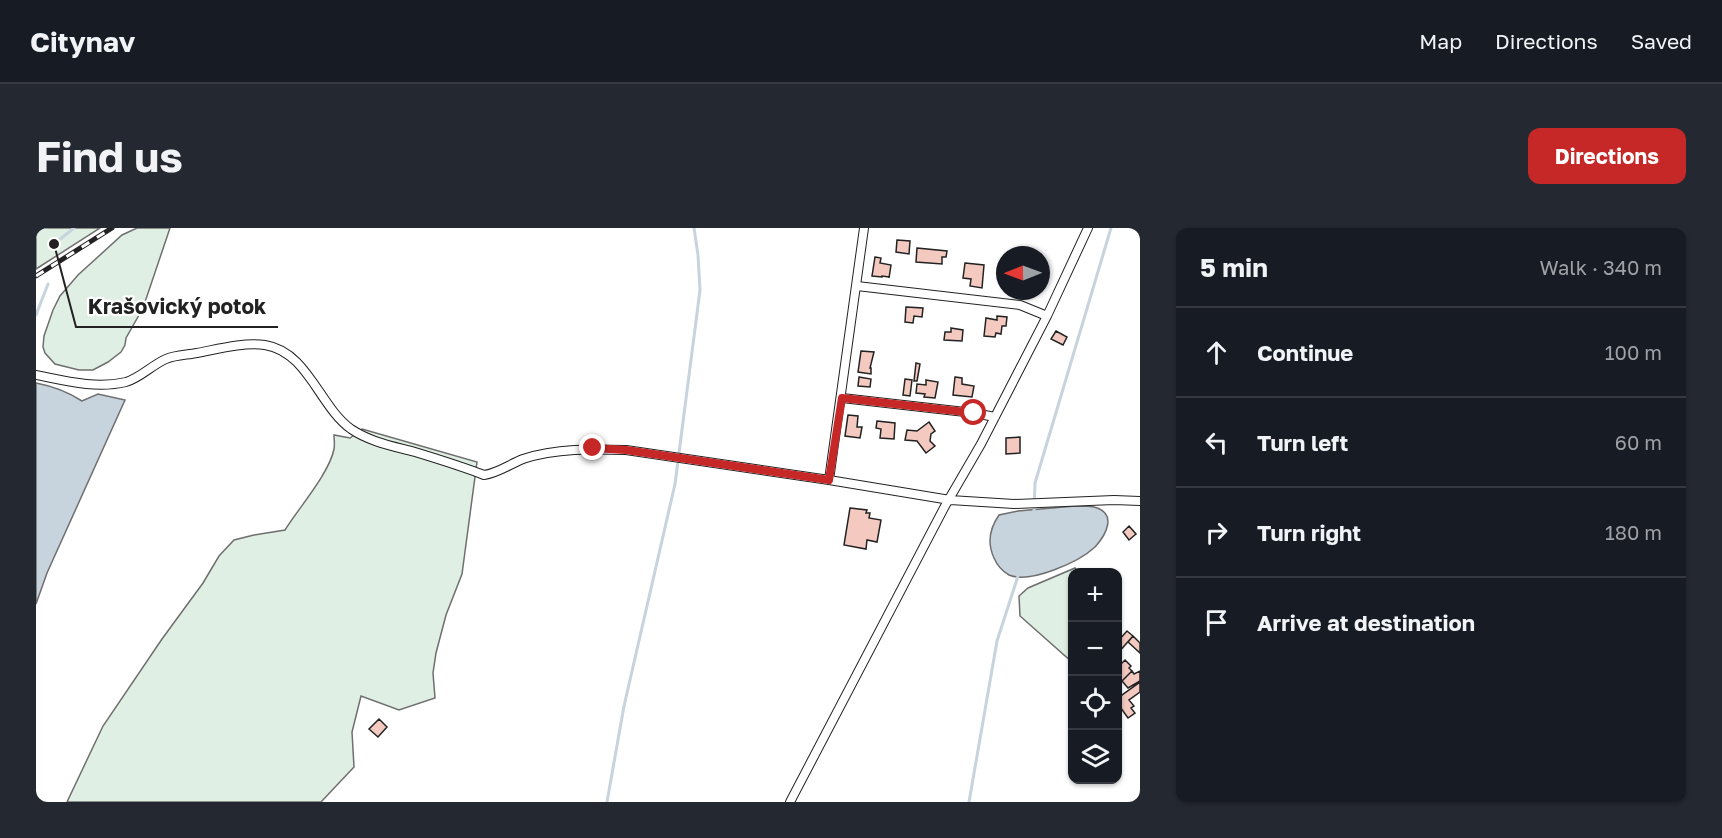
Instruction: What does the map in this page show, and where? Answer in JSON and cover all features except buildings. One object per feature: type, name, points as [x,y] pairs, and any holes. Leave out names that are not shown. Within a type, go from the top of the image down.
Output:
[{"type":"street","points":[[829,480],[864,228]]},
{"type":"street","points":[[790,802],[995,417],[1047,316],[1088,228]]},
{"type":"street","points":[[857,286],[1020,305],[1047,316]]},
{"type":"street","points":[[36,375],[88,384],[109,385],[129,381],[168,358],[247,344],[264,345],[278,349],[295,359],[337,416],[350,428],[367,438],[451,462],[484,475],[525,459],[593,448],[626,450],[950,500],[1014,504],[1140,501]]},
{"type":"street","points":[[842,398],[995,417]]},
{"type":"green space","points":[[36,228],[100,228],[36,269]]},
{"type":"green space","points":[[137,228],[170,228],[143,308],[121,352],[93,370],[79,370],[55,364],[45,353],[43,347],[44,336],[60,296],[78,275],[122,235]]},
{"type":"green space","points":[[362,429],[477,462],[462,574],[446,615],[436,653],[433,673],[435,698],[399,710],[361,696],[352,732],[354,767],[321,802],[67,802],[103,726],[203,583],[219,556],[234,540],[285,530],[326,468],[334,449],[334,435],[350,438]]},
{"type":"green space","points":[[1068,571],[1068,658],[1020,616],[1019,596],[1028,588]]},
{"type":"shaded area","points":[[36,383],[60,390],[82,401],[98,394],[125,400],[47,573],[36,604]]},
{"type":"shaded area","points":[[1075,506],[1094,507],[1106,514],[1108,519],[1103,537],[1088,553],[1054,570],[1029,577],[1009,575],[995,561],[990,541],[993,525],[999,515]]},
{"type":"waterway","points":[[54,244],[74,228]]},
{"type":"waterway","points":[[607,802],[624,706],[675,484],[700,290],[694,228]]},
{"type":"waterway","points":[[1034,512],[1035,483],[1111,228]]},
{"type":"waterway","points":[[36,315],[48,284]]},
{"type":"waterway","points":[[969,802],[997,641],[1019,573]]},
{"type":"railway","points":[[36,276],[112,228]]},
{"type":"place","name":"Krašovický potok","points":[[54,244]]},
{"type":"route","points":[[593,448],[626,450],[829,480],[842,398],[974,413]]}]
